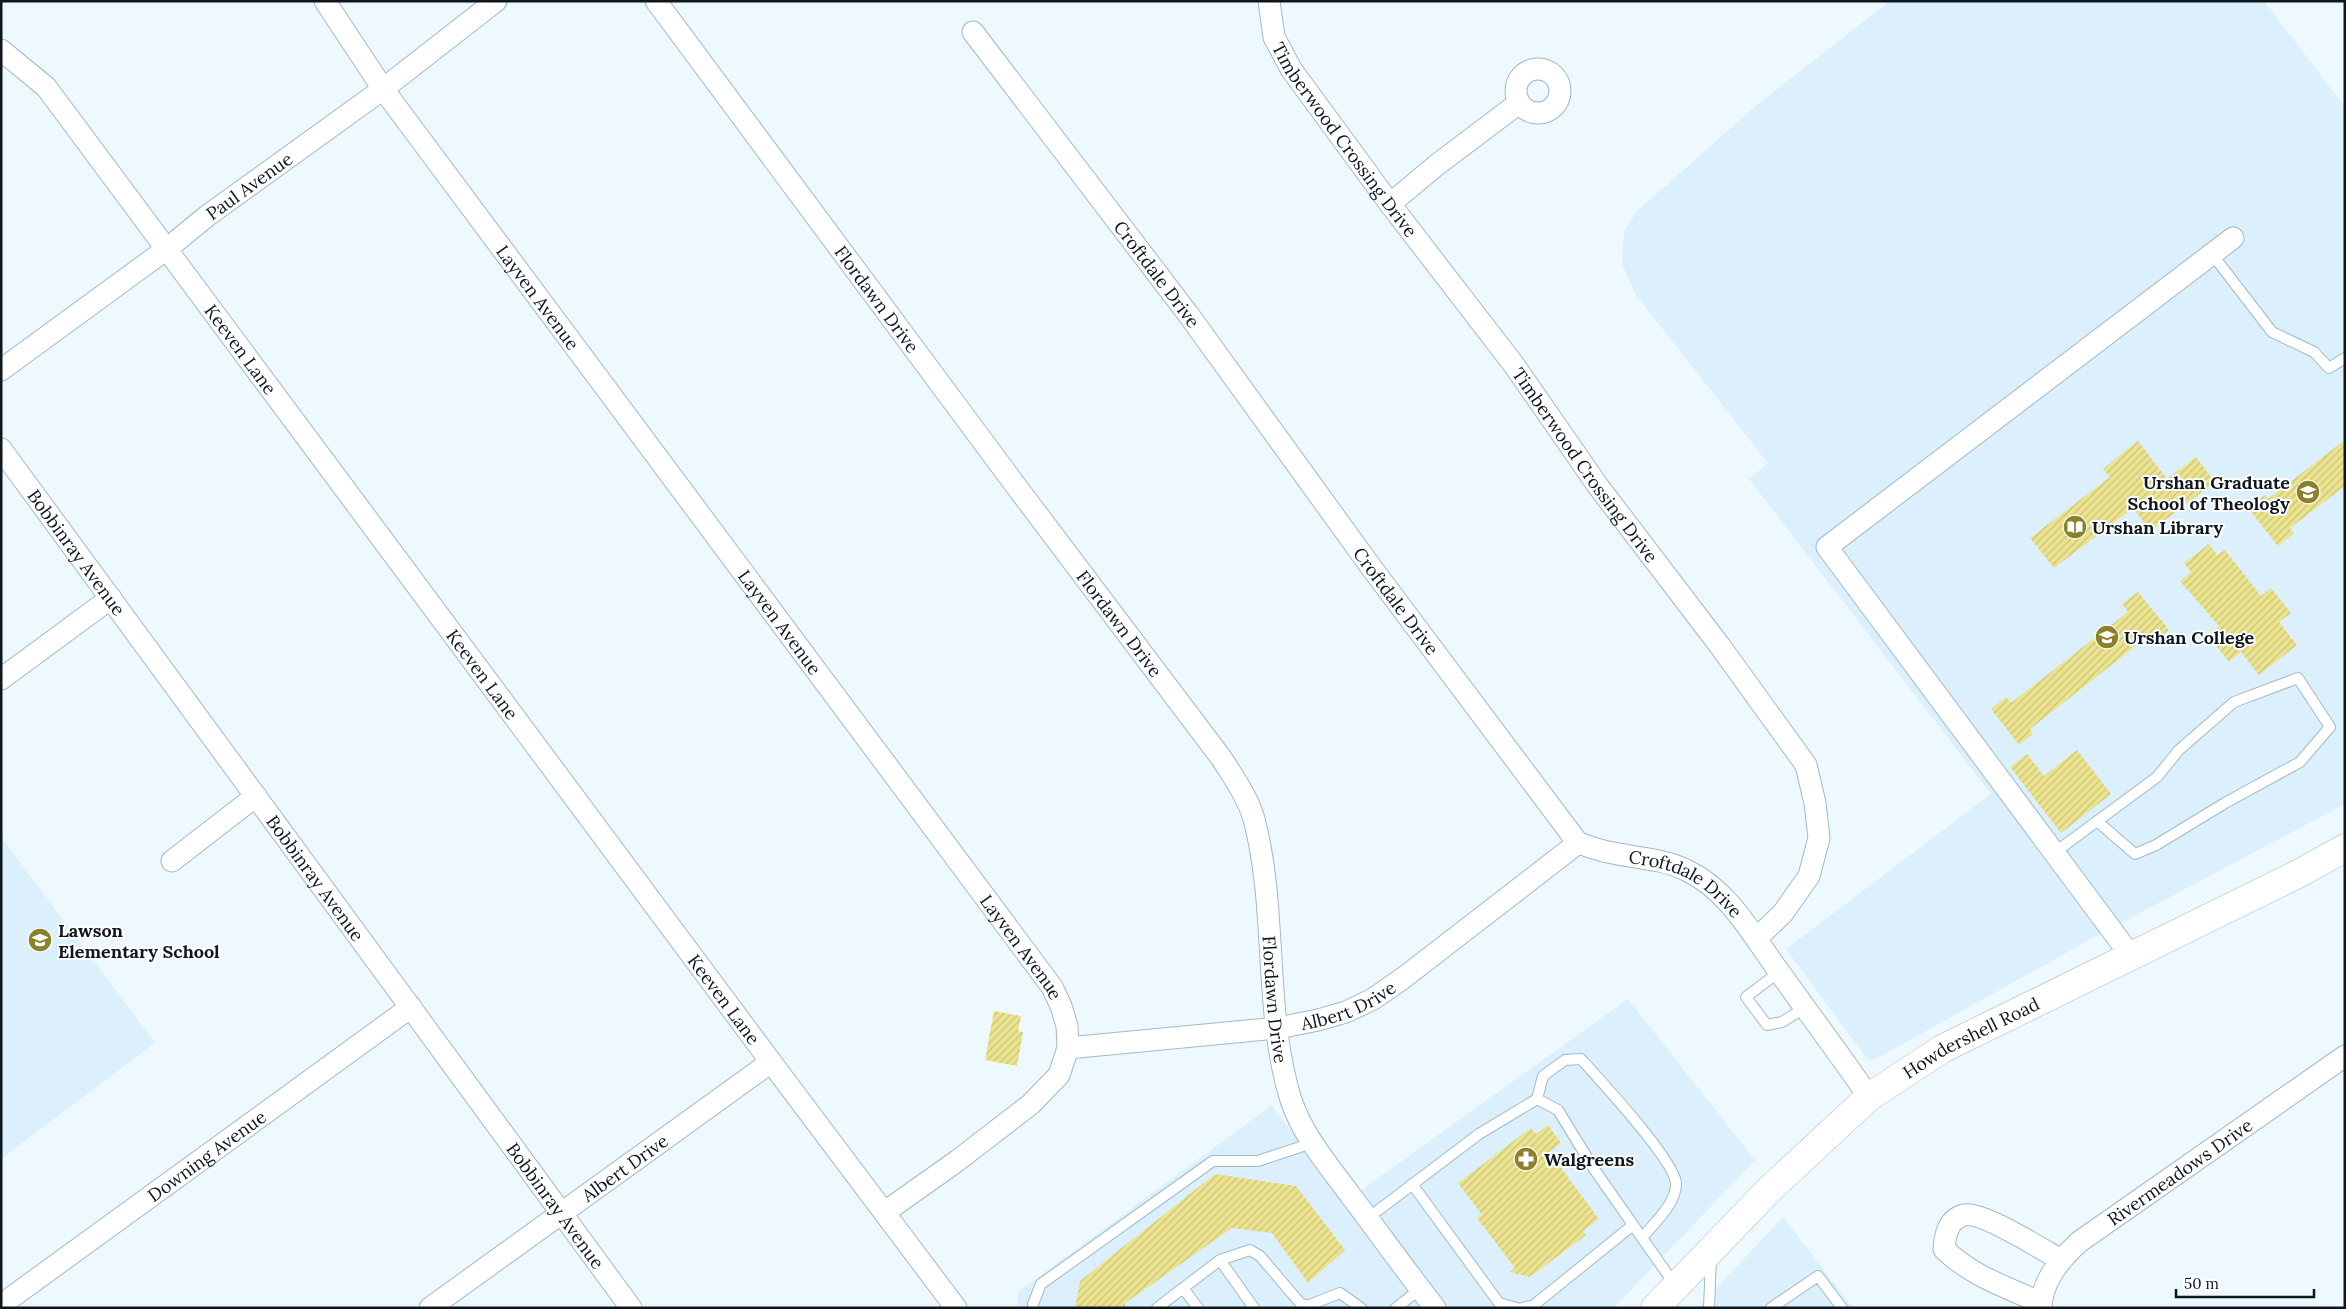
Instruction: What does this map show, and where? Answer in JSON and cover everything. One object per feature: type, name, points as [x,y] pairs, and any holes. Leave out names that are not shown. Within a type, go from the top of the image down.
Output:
[{"type":"main road","name":"Howdershell Road","points":[[1655,1308],[1770,1189],[1869,1097],[1942,1050],[2345,848]]},
{"type":"street","name":"Layven Avenue","points":[[325,1],[383,89],[1052,987],[1061,1006],[1067,1026],[1068,1048],[1058,1075],[1031,1104],[885,1212]]},
{"type":"street","name":"Paul Avenue","points":[[1,370],[168,248],[207,216],[383,89],[496,1]]},
{"type":"street","name":"Flordawn Drive","points":[[656,1],[1050,532],[1222,759],[1241,790],[1254,818],[1263,863],[1278,1028],[1283,1069],[1292,1101],[1312,1143],[1435,1308]]},
{"type":"street","name":"Timberwood Crossing Drive","points":[[1269,1],[1274,37],[1291,69],[1390,204],[1514,365],[1598,486],[1720,646],[1806,765],[1815,803],[1819,838],[1809,876],[1783,913],[1757,938]]},
{"type":"street","name":"Croftdale Drive","points":[[973,32],[1194,322],[1372,567],[1578,843],[1608,852],[1685,869],[1708,883],[1731,906],[1757,938],[1779,972],[1869,1097]]},
{"type":"street","name":"Keeven Lane","points":[[1,50],[46,87],[168,248],[771,1062],[956,1308]]},
{"type":"street","points":[[1390,204],[1438,164],[1519,103]]},
{"type":"street","points":[[2131,956],[1827,547],[2233,238]]},
{"type":"street","name":"Bobbinray Avenue","points":[[1,449],[631,1308]]},
{"type":"street","points":[[1,679],[111,598]]},
{"type":"street","points":[[172,861],[256,796]]},
{"type":"street","name":"Albert Drive","points":[[1068,1048],[1278,1028],[1346,1012],[1373,1000],[1578,843]]},
{"type":"street","name":"Downing Avenue","points":[[1,1305],[411,1007]]},
{"type":"street","name":"Rivermeadows Drive","points":[[2041,1306],[2046,1282],[2061,1260],[2079,1242],[2345,1056]]},
{"type":"street","name":"Albert Drive","points":[[430,1308],[771,1062]]},
{"type":"street","points":[[2041,1306],[1972,1272],[1957,1262],[1944,1249],[1945,1234],[1953,1221],[1965,1215],[1981,1218],[2061,1260]]},
{"type":"lane","points":[[2212,254],[2272,332],[2314,352],[2329,368],[2345,358]]},
{"type":"lane","points":[[2054,853],[2157,777],[2179,750],[2234,702],[2298,678],[2330,727],[2300,762],[2225,803],[2156,845],[2135,854],[2097,822]]},
{"type":"lane","points":[[1779,972],[1746,997],[1767,1025],[1782,1022],[1806,1008]]},
{"type":"lane","points":[[1368,1218],[1479,1134],[1537,1100],[1543,1076],[1565,1060],[1581,1059],[1624,1108],[1672,1168],[1676,1184],[1671,1202],[1642,1238]]},
{"type":"lane","points":[[1537,1100],[1558,1110],[1594,1169],[1676,1286]]},
{"type":"lane","points":[[1033,1308],[1032,1304],[1042,1284],[1213,1161],[1258,1161],[1312,1143]]},
{"type":"lane","points":[[1412,1184],[1500,1303],[1517,1308]]},
{"type":"lane","points":[[1522,1308],[1534,1305],[1633,1226]]},
{"type":"lane","points":[[1157,1308],[1220,1260],[1250,1250],[1260,1256],[1300,1303],[1308,1307],[1340,1293],[1360,1308]]},
{"type":"lane","points":[[1710,1308],[1711,1250]]},
{"type":"lane","points":[[1220,1260],[1254,1308]]},
{"type":"lane","points":[[1771,1308],[1818,1276],[1842,1308]]},
{"type":"lane","points":[[1183,1288],[1198,1308]]},
{"type":"lane","points":[[1396,1308],[1420,1289]]},
{"type":"shaded area","name":"Urshan College","points":[[1890,1],[2264,1],[2345,107],[2345,804],[2089,940],[1874,1060],[1868,1060],[1786,949],[1991,794],[1749,479],[1768,463],[1636,295],[1622,264],[1624,232],[1637,211],[1757,105]]},
{"type":"shaded area","name":"Lawson Elementary School","points":[[1,837],[155,1043],[1,1159]]},
{"type":"shaded area","points":[[1628,999],[1755,1160],[1614,1308],[1448,1308],[1360,1191]]},
{"type":"shaded area","points":[[1272,1105],[1423,1308],[1017,1308],[1018,1292]]},
{"type":"shaded area","points":[[1783,1217],[1853,1308],[1698,1308]]},
{"type":"building","points":[[2345,440],[2345,486],[2290,528],[2294,533],[2278,546],[2248,508],[2265,495],[2268,499]]},
{"type":"building","points":[[2138,441],[2167,479],[2196,457],[2215,482],[2151,531],[2133,508],[2054,568],[2030,538],[2110,477],[2103,469]]},
{"type":"building","points":[[2209,544],[2217,555],[2225,550],[2261,596],[2271,588],[2291,613],[2279,622],[2297,645],[2259,675],[2241,652],[2229,662],[2208,635],[2219,626],[2180,581],[2191,572],[2184,563]]},
{"type":"building","points":[[2138,592],[2169,630],[2152,643],[2147,637],[2030,729],[2033,734],[2019,745],[1991,709],[2006,697],[2011,703],[2128,612],[2122,604]]},
{"type":"building","points":[[2077,750],[2111,794],[2061,833],[2010,767],[2027,754],[2044,776]]},
{"type":"building","points":[[994,1011],[1021,1016],[1018,1031],[1023,1032],[1017,1066],[985,1060]]},
{"type":"building","name":"Walgreens","points":[[1548,1125],[1561,1143],[1549,1152],[1599,1219],[1583,1231],[1586,1235],[1530,1277],[1510,1272],[1515,1268],[1477,1218],[1482,1215],[1458,1183],[1531,1128],[1536,1134]]},
{"type":"building","points":[[1215,1174],[1296,1186],[1345,1250],[1308,1283],[1272,1233],[1232,1228],[1125,1303],[1125,1308],[1075,1308],[1080,1281]]},
{"type":"place","name":"Urshan Graduate School of Theology","points":[[2308,492]]},
{"type":"place","name":"Urshan Library","points":[[2075,527]]},
{"type":"place","name":"Urshan College","points":[[2107,637]]},
{"type":"place","name":"Lawson Elementary School","points":[[40,940]]},
{"type":"place","name":"Walgreens","points":[[1526,1159]]}]
